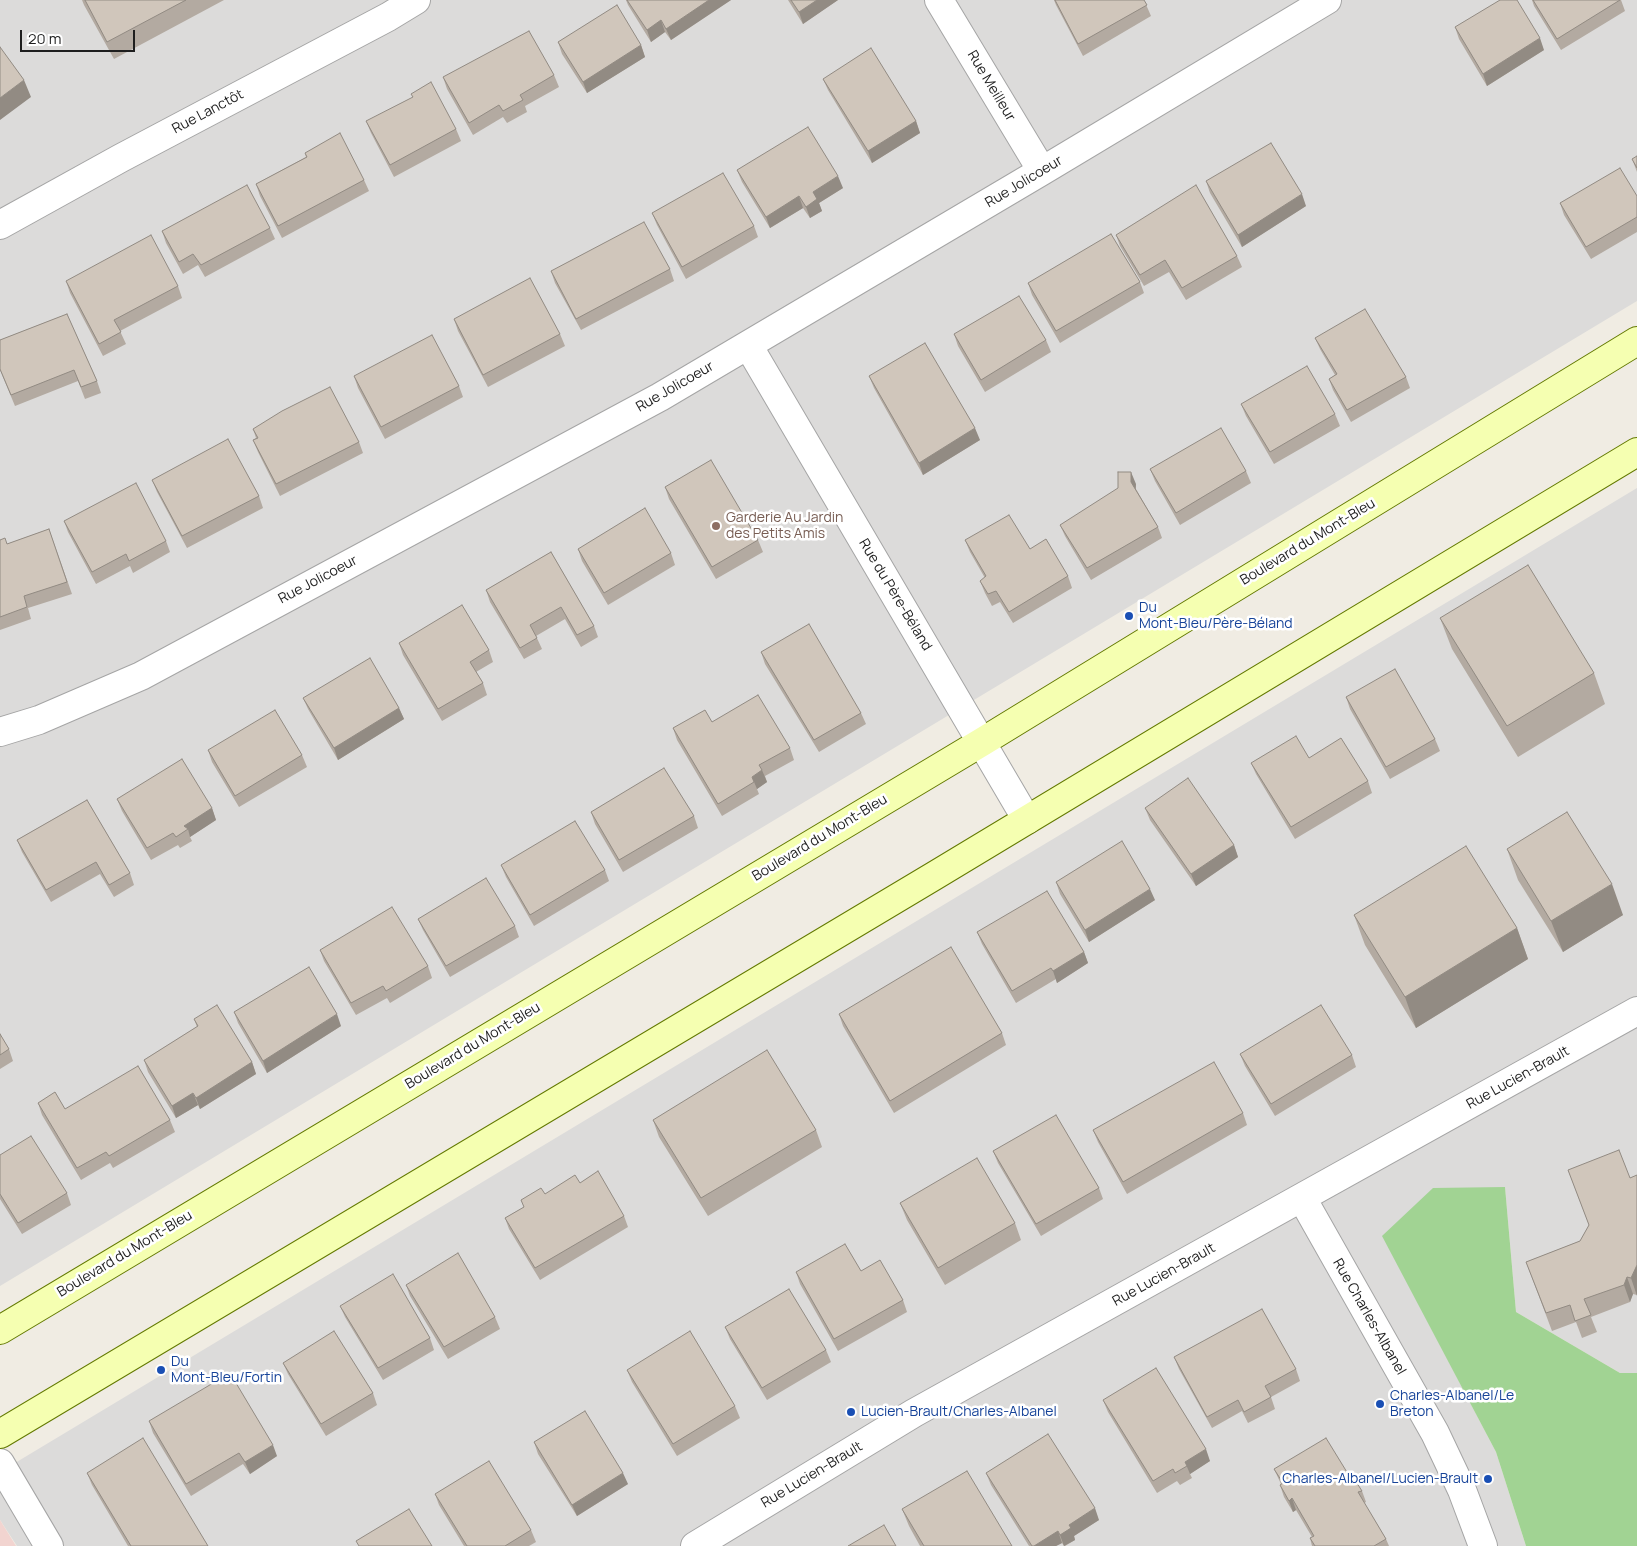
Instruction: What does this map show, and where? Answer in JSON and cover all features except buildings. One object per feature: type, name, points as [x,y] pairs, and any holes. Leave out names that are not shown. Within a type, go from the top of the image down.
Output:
[{"type":"street","name":"Rue Lanctôt","points":[[0,225],[122,158],[382,9],[416,0]]},
{"type":"street","name":"Rue Meilleur","points":[[939,0],[1042,171]]},
{"type":"street","name":"Rue Jolicoeur","points":[[0,732],[39,720],[141,676],[660,397],[1327,0]]},
{"type":"street","name":"Boulevard du Mont-Bleu","points":[[0,1330],[982,742],[1637,341]]},
{"type":"street","name":"Rue du Père-Béland","points":[[748,345],[1027,820]]},
{"type":"street","points":[[0,1434],[1027,820],[1637,452]]},
{"type":"street","name":"Rue Lucien-Brault","points":[[695,1546],[914,1414],[1637,1011]]},
{"type":"street","name":"Rue Charles-Albanel","points":[[1302,1198],[1435,1433],[1462,1490],[1483,1546]]},
{"type":"street","points":[[0,1463],[49,1546]]},
{"type":"shaded area","points":[[0,0],[1637,0],[1637,301],[0,1286]]},
{"type":"shaded area","points":[[1637,488],[1637,1373],[1620,1373],[1516,1312],[1505,1187],[1383,1236],[1496,1452],[1526,1546],[17,1546],[0,1520],[0,1472]]},
{"type":"shaded area","points":[[0,1520],[16,1546],[0,1546]]},
{"type":"green space","points":[[1505,1187],[1516,1312],[1620,1373],[1637,1373],[1637,1546],[1526,1546],[1496,1452],[1382,1236],[1433,1188]]},
{"type":"place","name":"Garderie Au Jardin des Petits Amis","points":[[716,526]]},
{"type":"place","name":"Du Mont-Bleu/Père-Béland","points":[[1129,616]]},
{"type":"place","name":"Du Mont-Bleu/Fortin","points":[[161,1370]]},
{"type":"place","name":"Charles-Albanel/Le Breton","points":[[1380,1404]]},
{"type":"place","name":"Lucien-Brault/Charles-Albanel","points":[[851,1412]]},
{"type":"place","name":"Charles-Albanel/Lucien-Brault","points":[[1488,1479]]}]
